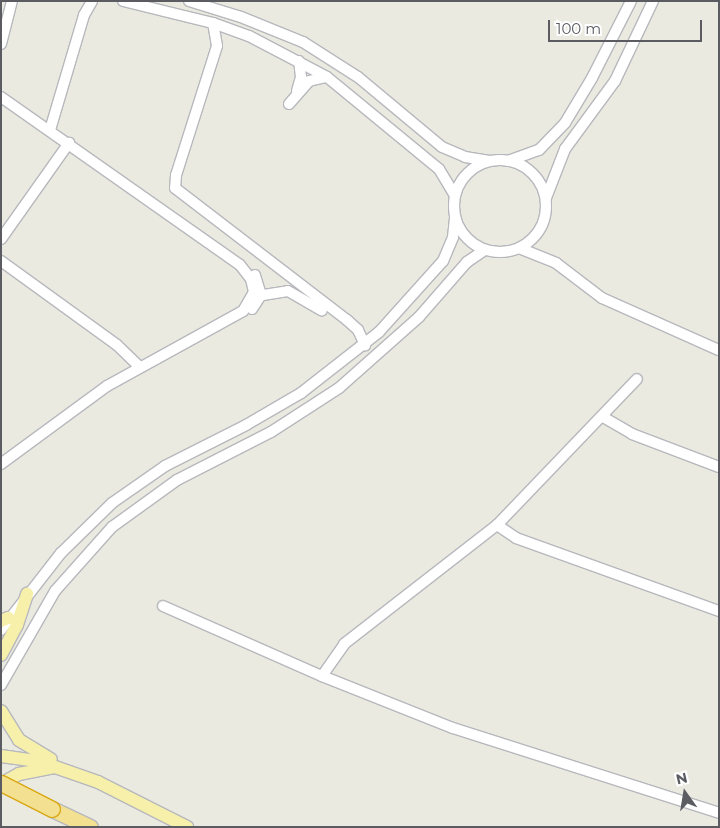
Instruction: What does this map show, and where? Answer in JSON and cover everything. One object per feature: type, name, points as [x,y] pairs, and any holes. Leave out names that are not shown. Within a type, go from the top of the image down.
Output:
[{"type":"highway","points":[[1,783],[90,827]]},
{"type":"main road","points":[[1,655],[17,625],[26,594]]},
{"type":"main road","points":[[1,712],[24,744],[58,762],[68,772]]},
{"type":"main road","points":[[1,756],[19,756],[115,790],[186,827]]},
{"type":"main road","points":[[1,783],[19,774],[54,767]]},
{"type":"street","points":[[2,42],[12,1]]},
{"type":"street","points":[[50,130],[85,6],[92,1]]},
{"type":"street","points":[[123,1],[213,23],[249,36],[327,77],[438,169],[455,196]]},
{"type":"street","points":[[189,1],[242,17],[302,42],[358,77],[442,147],[465,157],[490,161],[507,161],[522,166],[535,176],[545,199]]},
{"type":"street","points":[[507,161],[539,150],[565,122],[592,78],[630,1]]},
{"type":"street","points":[[519,248],[541,227],[545,199],[565,149],[614,80],[653,1]]},
{"type":"street","points":[[213,23],[217,46],[176,175],[175,188],[181,195],[347,320],[379,355]]},
{"type":"street","points":[[297,92],[301,77],[299,61]]},
{"type":"street","points":[[289,104],[297,92],[309,81],[327,77]]},
{"type":"street","points":[[1,97],[69,143],[258,278],[257,296],[248,307],[231,319],[139,366],[58,419],[1,464]]},
{"type":"street","points":[[1,240],[69,143]]},
{"type":"street","points":[[1,630],[5,619],[78,534],[129,490],[179,458],[274,410],[367,344],[416,295],[443,261],[453,237],[455,196],[469,172],[490,161]]},
{"type":"street","points":[[455,219],[464,236],[485,250],[499,252],[519,248],[550,259],[602,298],[719,350]]},
{"type":"street","points":[[1,685],[55,591],[112,527],[177,480],[298,416],[379,355],[419,317],[467,262],[485,250]]},
{"type":"street","points":[[1,261],[118,344],[139,366]]},
{"type":"street","points":[[257,296],[282,291],[295,293],[322,311]]},
{"type":"street","points":[[322,676],[344,644],[497,525],[604,417],[637,378]]},
{"type":"street","points":[[604,417],[632,434],[719,467]]},
{"type":"street","points":[[497,525],[516,538],[719,612]]},
{"type":"street","points":[[163,606],[322,676],[497,743],[719,813]]}]
